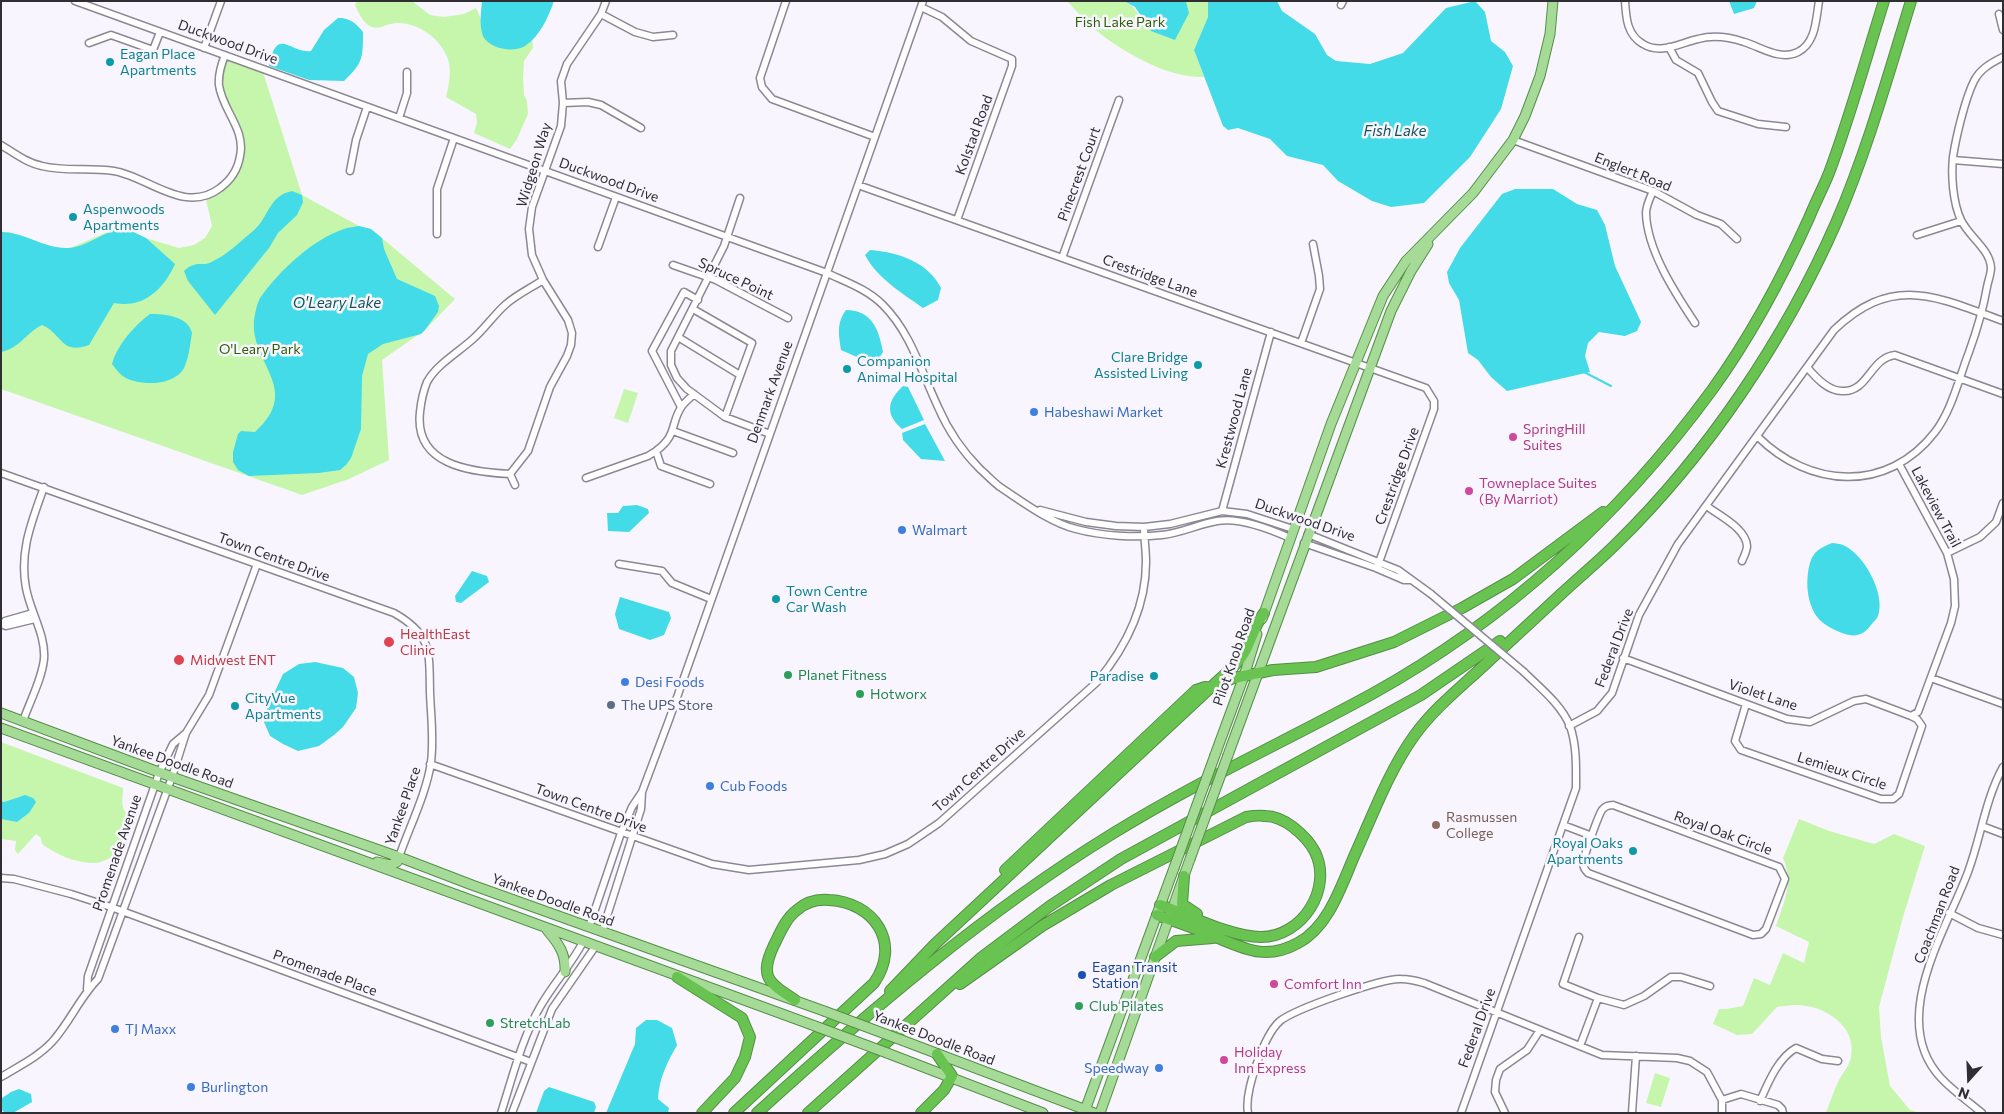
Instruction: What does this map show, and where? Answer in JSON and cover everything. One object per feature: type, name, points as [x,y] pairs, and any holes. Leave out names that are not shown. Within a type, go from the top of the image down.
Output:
[{"type":"highway","points":[[757,1113],[867,1016],[990,918],[1112,834],[1212,777],[1374,692],[1449,646],[1492,616],[1547,571],[1588,534],[1629,492],[1672,443],[1714,386],[1753,327],[1788,265],[1828,174],[1884,1]]},
{"type":"highway","points":[[1156,915],[1218,938],[1241,949],[1271,952],[1285,949],[1310,935],[1328,914],[1392,772],[1415,734],[1447,698],[1617,544],[1691,460],[1756,370],[1807,282],[1836,223],[1866,146],[1911,1]]},
{"type":"highway","points":[[1213,686],[1234,678],[1273,670],[1316,667],[1394,642],[1513,579],[1629,492]]},
{"type":"highway","points":[[808,1113],[916,1015],[1005,940],[1050,906],[1120,859],[1420,696],[1485,653],[1557,598]]},
{"type":"highway","points":[[867,1016],[934,945],[1213,686],[1245,654],[1256,624],[1264,613]]},
{"type":"highway","points":[[916,1015],[1042,926],[1103,889],[1246,817],[1266,816],[1284,821],[1302,834],[1315,853],[1320,875],[1316,897],[1307,914],[1295,926],[1280,934],[1264,937],[1245,936],[1160,905]]},
{"type":"highway","points":[[1184,876],[1182,904],[1210,923]]},
{"type":"highway","points":[[734,1113],[874,983],[880,975],[885,956],[884,937],[874,919],[857,905],[837,900],[817,899],[796,910],[782,929],[766,964],[770,981],[794,1000]]},
{"type":"highway","points":[[1154,957],[1176,941],[1218,938]]},
{"type":"highway","points":[[677,977],[742,1018],[750,1037],[745,1057],[735,1078],[702,1113]]},
{"type":"highway","points":[[921,1113],[944,1090],[952,1076],[937,1054]]},
{"type":"main road","name":"Pilot Knob Road","points":[[1084,1111],[1244,676],[1292,533],[1356,362],[1383,296],[1406,261],[1473,193],[1513,140],[1525,116],[1540,76],[1550,34],[1553,1]]},
{"type":"main road","name":"Pilot Knob Road","points":[[1100,1113],[1154,957],[1391,311],[1411,271],[1440,228]]},
{"type":"main road","name":"Duckwood Drive","points":[[1292,533],[1306,539]]},
{"type":"main road","name":"Yankee Doodle Road","points":[[1,713],[172,778],[399,857],[794,1000],[1084,1111],[1094,1113]]},
{"type":"main road","name":"Yankee Doodle Road","points":[[1,728],[595,947],[952,1076],[1044,1113]]},
{"type":"main road","points":[[326,848],[390,865],[397,862],[399,857]]},
{"type":"main road","name":"Denmark Avenue","points":[[583,942],[589,927]]},
{"type":"main road","points":[[545,928],[561,946],[566,961],[565,972]]},
{"type":"main road","name":"Denmark Avenue","points":[[595,947],[602,932]]},
{"type":"street","name":"Duckwood Drive","points":[[75,1],[726,236],[827,273],[864,290],[896,318],[912,344],[938,408],[952,434],[971,460],[997,485],[1049,518],[1075,529],[1144,536],[1164,534],[1221,520],[1246,523],[1292,533]]},
{"type":"street","points":[[204,48],[221,1]]},
{"type":"street","name":"Widgeon Way","points":[[510,474],[528,452],[550,387],[571,345],[572,333],[568,320],[543,280],[532,255],[529,229],[532,207],[561,126],[563,103],[561,81],[567,64],[601,14],[606,1]]},
{"type":"street","points":[[786,1],[761,70],[762,87],[772,99],[875,137]]},
{"type":"street","points":[[1625,1],[1628,25],[1637,40],[1654,48],[1669,47],[1698,39],[1718,37],[1746,42],[1778,54],[1794,54],[1805,47],[1812,37],[1819,1]]},
{"type":"street","name":"Denmark Avenue","points":[[589,927],[621,833],[632,806],[642,792],[922,4]]},
{"type":"street","name":"Kolstad Road","points":[[922,4],[942,17],[971,42],[1007,55],[1012,59],[1012,66],[957,220]]},
{"type":"street","points":[[601,14],[635,32],[653,37],[673,35]]},
{"type":"street","points":[[2000,14],[2003,30]]},
{"type":"street","points":[[90,43],[111,35],[153,50],[160,32]]},
{"type":"street","points":[[1669,47],[1676,60],[1698,73],[1718,111],[1758,124],[1786,127]]},
{"type":"street","points":[[1,146],[25,160],[41,166],[59,169],[115,171],[134,177],[176,196],[190,198],[206,196],[228,182],[236,170],[241,156],[239,132],[219,85],[219,71],[224,55]]},
{"type":"street","points":[[1757,436],[1766,445],[1798,466],[1830,476],[1848,477],[1867,475],[1899,464],[1919,449],[1935,431],[1946,412],[1983,313],[1991,267],[1984,250],[1961,221],[1954,192],[1953,160],[1957,135],[1975,80],[1988,64],[2003,57]]},
{"type":"street","points":[[399,118],[407,93],[407,72]]},
{"type":"street","name":"Pinecrest Court","points":[[1062,258],[1119,100]]},
{"type":"street","points":[[563,103],[588,102],[601,105],[641,128]]},
{"type":"street","points":[[350,171],[356,140],[367,107]]},
{"type":"street","points":[[437,234],[437,189],[454,138]]},
{"type":"street","name":"Englert Road","points":[[1513,140],[1652,191],[1697,215],[1721,224],[1736,239]]},
{"type":"street","points":[[1953,160],[2003,164]]},
{"type":"street","name":"Crestridge Lane","points":[[858,185],[1356,362],[1419,385],[1432,394]]},
{"type":"street","points":[[1652,191],[1646,212],[1652,242],[1662,267],[1694,323]]},
{"type":"street","points":[[598,247],[616,197]]},
{"type":"street","points":[[740,198],[724,246],[671,351],[671,365],[676,378],[725,417],[770,434]]},
{"type":"street","points":[[1917,235],[1961,221]]},
{"type":"street","points":[[1301,343],[1320,289],[1314,244]]},
{"type":"street","name":"Spruce Point","points":[[673,265],[716,280],[788,318]]},
{"type":"street","points":[[515,485],[510,474],[482,473],[452,465],[437,456],[427,446],[421,432],[419,418],[422,398],[428,382],[438,369],[474,338],[506,304],[543,280]]},
{"type":"street","points":[[681,407],[652,351],[684,292],[698,300]]},
{"type":"street","name":"Federal Drive","points":[[1461,1113],[1576,788],[1576,754],[1569,726],[1597,711],[1612,693],[1639,615],[1678,544],[1834,330],[1849,316],[1870,303],[1895,294],[1921,294],[1942,299],[2003,321]]},
{"type":"street","points":[[693,309],[752,343],[725,417]]},
{"type":"street","name":"Krestwood Lane","points":[[1222,512],[1271,332]]},
{"type":"street","points":[[678,337],[740,375]]},
{"type":"street","points":[[1807,367],[1834,391],[1851,392],[1861,385],[1880,360],[1887,356],[1895,355],[2003,394]]},
{"type":"street","points":[[586,478],[648,456],[666,444],[673,431],[681,407],[694,394]]},
{"type":"street","name":"Crestridge Drive","points":[[1378,563],[1434,409],[1432,394]]},
{"type":"street","points":[[673,431],[733,453]]},
{"type":"street","points":[[656,451],[661,466],[710,484]]},
{"type":"street","name":"Lakeview Trail","points":[[1899,464],[1947,553],[1954,579],[1955,606],[1951,623],[1931,678]]},
{"type":"street","name":"Town Centre Drive","points":[[1,473],[394,613],[407,620],[422,634],[429,656],[433,737],[430,764],[704,862],[749,870],[859,860],[884,854],[908,844],[939,823],[1097,682],[1113,663],[1126,643],[1137,616],[1144,590],[1146,563],[1144,527]]},
{"type":"street","points":[[23,721],[44,660],[44,650],[26,589],[23,562],[26,536],[44,487]]},
{"type":"street","points":[[1947,553],[1980,537],[1996,522],[2003,503]]},
{"type":"street","points":[[1707,506],[1740,530],[1745,538],[1747,547],[1742,561]]},
{"type":"street","name":"Duckwood Drive","points":[[1036,509],[1086,522],[1144,527],[1170,524],[1222,512],[1246,514],[1292,533]]},
{"type":"street","name":"Duckwood Drive","points":[[1306,539],[1378,563],[1407,575],[1410,580],[1431,594],[1524,672],[1552,699],[1569,726]]},
{"type":"street","name":"Duckwood Drive","points":[[1306,539],[1404,580],[1410,580]]},
{"type":"street","name":"Promenade Avenue","points":[[1,1076],[48,1046],[75,1010],[87,989],[98,979],[121,911],[172,778],[186,733],[209,695],[257,564]]},
{"type":"street","points":[[619,564],[662,571],[672,583],[711,599]]},
{"type":"street","points":[[2,624],[6,626],[34,616]]},
{"type":"street","name":"Violet Lane","points":[[1623,658],[1787,719],[1810,722],[1854,700],[1866,699],[1911,716]]},
{"type":"street","points":[[1911,716],[1918,712],[1931,678],[2003,704]]},
{"type":"street","name":"Lemieux Circle","points":[[1746,704],[1735,742],[1741,750],[1881,799],[1893,799],[1899,794],[1922,726],[1917,719],[1911,716]]},
{"type":"street","name":"Promenade Avenue","points":[[87,989],[88,976],[154,785],[173,744],[186,733]]},
{"type":"street","name":"Yankee Place","points":[[399,857],[430,764]]},
{"type":"street","name":"Coachman Road","points":[[1982,1113],[1941,1078],[1928,1059],[1921,1039],[1918,1019],[1921,999],[1935,946],[1968,872],[1988,801],[2003,767]]},
{"type":"street","name":"Denmark Avenue","points":[[602,932],[641,809],[642,792]]},
{"type":"street","name":"Royal Oak Circle","points":[[1613,805],[1780,867],[1784,879],[1766,929],[1761,934],[1753,935],[1588,873],[1584,869],[1583,862],[1592,836],[1602,810],[1607,806],[1613,805]]},
{"type":"street","points":[[1563,825],[1592,836]]},
{"type":"street","points":[[1982,826],[2003,834]]},
{"type":"street","name":"Promenade Place","points":[[1,878],[14,879],[71,894],[111,907],[531,1062]]},
{"type":"street","points":[[1949,913],[1978,928],[2003,935]]},
{"type":"street","points":[[1579,937],[1563,984],[1598,998],[1624,1005],[1644,996],[1671,977],[1681,977],[1710,986]]},
{"type":"street","name":"Denmark Avenue","points":[[501,1113],[519,1057],[540,1007],[565,972],[583,942]]},
{"type":"street","name":"Denmark Avenue","points":[[512,1113],[552,1009],[595,947]]},
{"type":"street","points":[[1248,1113],[1249,1088],[1267,1037],[1279,1022],[1297,1011],[1380,982],[1401,979],[1424,983],[1602,1055],[1677,1058],[1690,1061],[1707,1072],[1722,1100],[1722,1113]]},
{"type":"street","points":[[1580,1046],[1598,998]]},
{"type":"street","points":[[1505,1113],[1495,1092],[1500,1068],[1527,1050],[1540,1030]]},
{"type":"street","points":[[1760,1101],[1769,1080],[1790,1051],[1796,1048],[1822,1059],[1838,1061]]},
{"type":"street","points":[[1632,1113],[1636,1056]]},
{"type":"street","points":[[1722,1100],[1741,1094],[1778,1106],[1783,1112]]},
{"type":"green space","points":[[357,1],[412,1],[430,15],[444,17],[464,14],[476,8],[487,33],[532,35],[533,48],[524,61],[523,78],[528,114],[517,139],[510,149],[474,133],[477,123],[476,114],[446,97],[450,78],[448,59],[440,45],[428,33],[405,23],[372,27],[366,23],[359,13],[355,5]]},
{"type":"green space","name":"Fish Lake Park","points":[[1067,1],[1124,1],[1132,6],[1149,28],[1189,13],[1186,1],[1208,1],[1208,17],[1194,50],[1204,77],[1177,74],[1138,58],[1103,36]]},
{"type":"green space","name":"O'Leary Park","points":[[225,55],[262,69],[302,195],[359,226],[371,229],[455,299],[425,330],[382,360],[389,460],[349,479],[302,495],[1,389],[1,232],[10,232],[53,247],[68,249],[114,229],[125,228],[146,238],[179,248],[194,245],[205,238],[212,226],[205,195],[217,190],[236,170],[241,143],[219,85]]},
{"type":"green space","points":[[624,389],[638,393],[628,423],[614,418]]},
{"type":"green space","points":[[1,742],[123,788],[123,808],[131,818],[130,827],[117,854],[98,863],[73,860],[54,852],[42,844],[41,838],[36,834],[18,854],[15,850],[16,841],[1,839],[1,819],[17,822],[29,813],[19,797],[4,802],[1,801]]},
{"type":"green space","points":[[1799,819],[1829,831],[1874,844],[1894,834],[1925,846],[1903,917],[1879,1007],[1881,1037],[1890,1086],[1910,1110],[1921,1113],[1826,1113],[1837,1084],[1851,1056],[1849,1035],[1836,1019],[1827,1013],[1806,1006],[1777,1007],[1752,1034],[1737,1035],[1713,1024],[1719,1009],[1743,1006],[1754,978],[1770,985],[1783,953],[1804,963],[1809,942],[1776,926],[1785,900],[1788,884],[1788,876],[1783,858]]},
{"type":"green space","points":[[1655,1073],[1670,1078],[1661,1107],[1646,1103]]},
{"type":"water","points":[[482,1],[554,1],[539,32],[530,42],[520,48],[502,49],[491,44],[483,36],[481,23]]},
{"type":"water","points":[[1124,1],[1186,1],[1189,13],[1175,40],[1151,31],[1135,7]]},
{"type":"water","name":"Fish Lake","points":[[1208,1],[1277,1],[1282,11],[1315,34],[1327,55],[1336,61],[1370,64],[1403,53],[1446,8],[1475,1],[1485,12],[1491,41],[1505,52],[1513,66],[1501,109],[1470,157],[1424,203],[1391,207],[1372,201],[1338,181],[1323,165],[1287,156],[1270,139],[1238,128],[1228,130],[1223,126],[1194,50],[1208,17]]},
{"type":"water","points":[[1729,1],[1757,1],[1754,8],[1734,14]]},
{"type":"water","points":[[338,18],[352,22],[363,32],[361,60],[344,81],[309,80],[269,66],[272,54],[280,44],[303,51],[311,51],[324,30]]},
{"type":"water","points":[[1515,189],[1553,189],[1577,204],[1597,210],[1605,225],[1615,266],[1641,322],[1637,331],[1625,336],[1599,332],[1588,343],[1585,356],[1590,372],[1507,391],[1491,377],[1478,360],[1468,353],[1459,300],[1449,283],[1447,272],[1460,248],[1502,194]]},
{"type":"water","points":[[292,191],[302,195],[303,202],[297,215],[278,233],[269,248],[215,315],[188,281],[184,271],[194,265],[210,263],[228,252],[258,226],[273,202]]},
{"type":"water","name":"O'Leary Lake","points":[[359,226],[371,229],[382,238],[384,249],[397,279],[435,296],[439,306],[438,312],[421,334],[383,344],[368,354],[362,376],[361,429],[351,458],[346,465],[340,470],[319,473],[249,476],[238,470],[233,462],[233,452],[238,434],[241,431],[255,432],[269,417],[275,403],[275,389],[255,336],[254,320],[259,300],[277,277],[309,248],[332,234],[346,228]]},
{"type":"water","points":[[125,228],[146,238],[175,264],[159,289],[143,300],[134,303],[114,303],[89,345],[72,347],[67,345],[42,325],[18,344],[1,352],[1,232],[18,234],[49,246],[73,248],[117,229]]},
{"type":"water","points":[[870,250],[901,256],[920,265],[928,271],[941,288],[938,300],[923,308],[899,291],[883,278],[870,263],[865,255]]},
{"type":"water","points":[[846,310],[862,313],[873,323],[883,352],[878,360],[866,361],[841,350],[839,325]]},
{"type":"water","points":[[150,314],[175,317],[186,323],[192,333],[184,368],[173,378],[157,383],[133,381],[120,374],[112,364],[114,357],[127,336]]},
{"type":"water","points":[[903,386],[908,387],[924,420],[902,429],[893,418],[890,408],[891,402]]},
{"type":"water","points":[[925,424],[945,461],[921,459],[903,440],[902,433]]},
{"type":"water","points":[[637,505],[648,509],[649,513],[629,532],[608,531],[607,513],[618,513],[623,506]]},
{"type":"water","points":[[1832,543],[1843,545],[1851,550],[1865,566],[1876,586],[1880,607],[1878,616],[1867,630],[1859,635],[1846,634],[1821,622],[1813,609],[1808,594],[1808,573],[1812,557],[1821,548]]},
{"type":"water","points":[[472,571],[487,576],[489,582],[461,603],[456,602],[455,596]]},
{"type":"water","points":[[620,597],[669,612],[671,618],[664,635],[650,640],[619,629],[615,614]]},
{"type":"water","points":[[315,662],[343,668],[354,677],[358,693],[356,708],[343,727],[334,735],[319,746],[298,751],[270,736],[264,722],[265,713],[283,674],[299,664]]},
{"type":"water","points":[[25,795],[33,798],[36,802],[29,813],[17,822],[1,819],[1,801],[4,802]]},
{"type":"water","points":[[646,1020],[657,1020],[672,1028],[677,1045],[664,1071],[659,1091],[658,1099],[669,1108],[668,1113],[606,1113],[635,1044],[636,1028]]},
{"type":"water","points":[[549,1087],[594,1102],[596,1107],[594,1113],[536,1113],[544,1091]]},
{"type":"water","points":[[19,1089],[31,1094],[32,1102],[13,1113],[5,1113],[1,1109],[2,1098]]},
{"type":"waterway","points":[[1584,372],[1611,386]]},
{"type":"place","name":"Eagan Place Apartments","points":[[110,62]]},
{"type":"place","name":"Aspenwoods Apartments","points":[[73,217]]},
{"type":"place","name":"Clare Bridge Assisted Living","points":[[1198,365]]},
{"type":"place","name":"Companion Animal Hospital","points":[[847,369]]},
{"type":"place","name":"Habeshawi Market","points":[[1034,412]]},
{"type":"place","name":"SpringHill Suites","points":[[1513,437]]},
{"type":"place","name":"Towneplace Suites (By Marriot)","points":[[1469,491]]},
{"type":"place","name":"Walmart","points":[[902,530]]},
{"type":"place","name":"Town Centre Car Wash","points":[[776,599]]},
{"type":"place","name":"HealthEast Clinic","points":[[389,642]]},
{"type":"place","name":"Midwest ENT","points":[[179,660]]},
{"type":"place","name":"Planet Fitness","points":[[788,675]]},
{"type":"place","name":"Paradise","points":[[1154,676]]},
{"type":"place","name":"Desi Foods","points":[[625,682]]},
{"type":"place","name":"Hotworx","points":[[860,694]]},
{"type":"place","name":"The UPS Store","points":[[611,705]]},
{"type":"place","name":"CityVue Apartments","points":[[235,706]]},
{"type":"place","name":"Cub Foods","points":[[710,786]]},
{"type":"place","name":"Rasmussen College","points":[[1436,825]]},
{"type":"place","name":"Royal Oaks Apartments","points":[[1633,851]]},
{"type":"place","name":"Eagan Transit Station","points":[[1082,975]]},
{"type":"place","name":"Comfort Inn","points":[[1274,984]]},
{"type":"place","name":"Club Pilates","points":[[1079,1006]]},
{"type":"place","name":"StretchLab","points":[[490,1023]]},
{"type":"place","name":"TJ Maxx","points":[[115,1029]]},
{"type":"place","name":"Holiday Inn Express","points":[[1224,1060]]},
{"type":"place","name":"Speedway","points":[[1159,1068]]},
{"type":"place","name":"Burlington","points":[[191,1087]]}]
